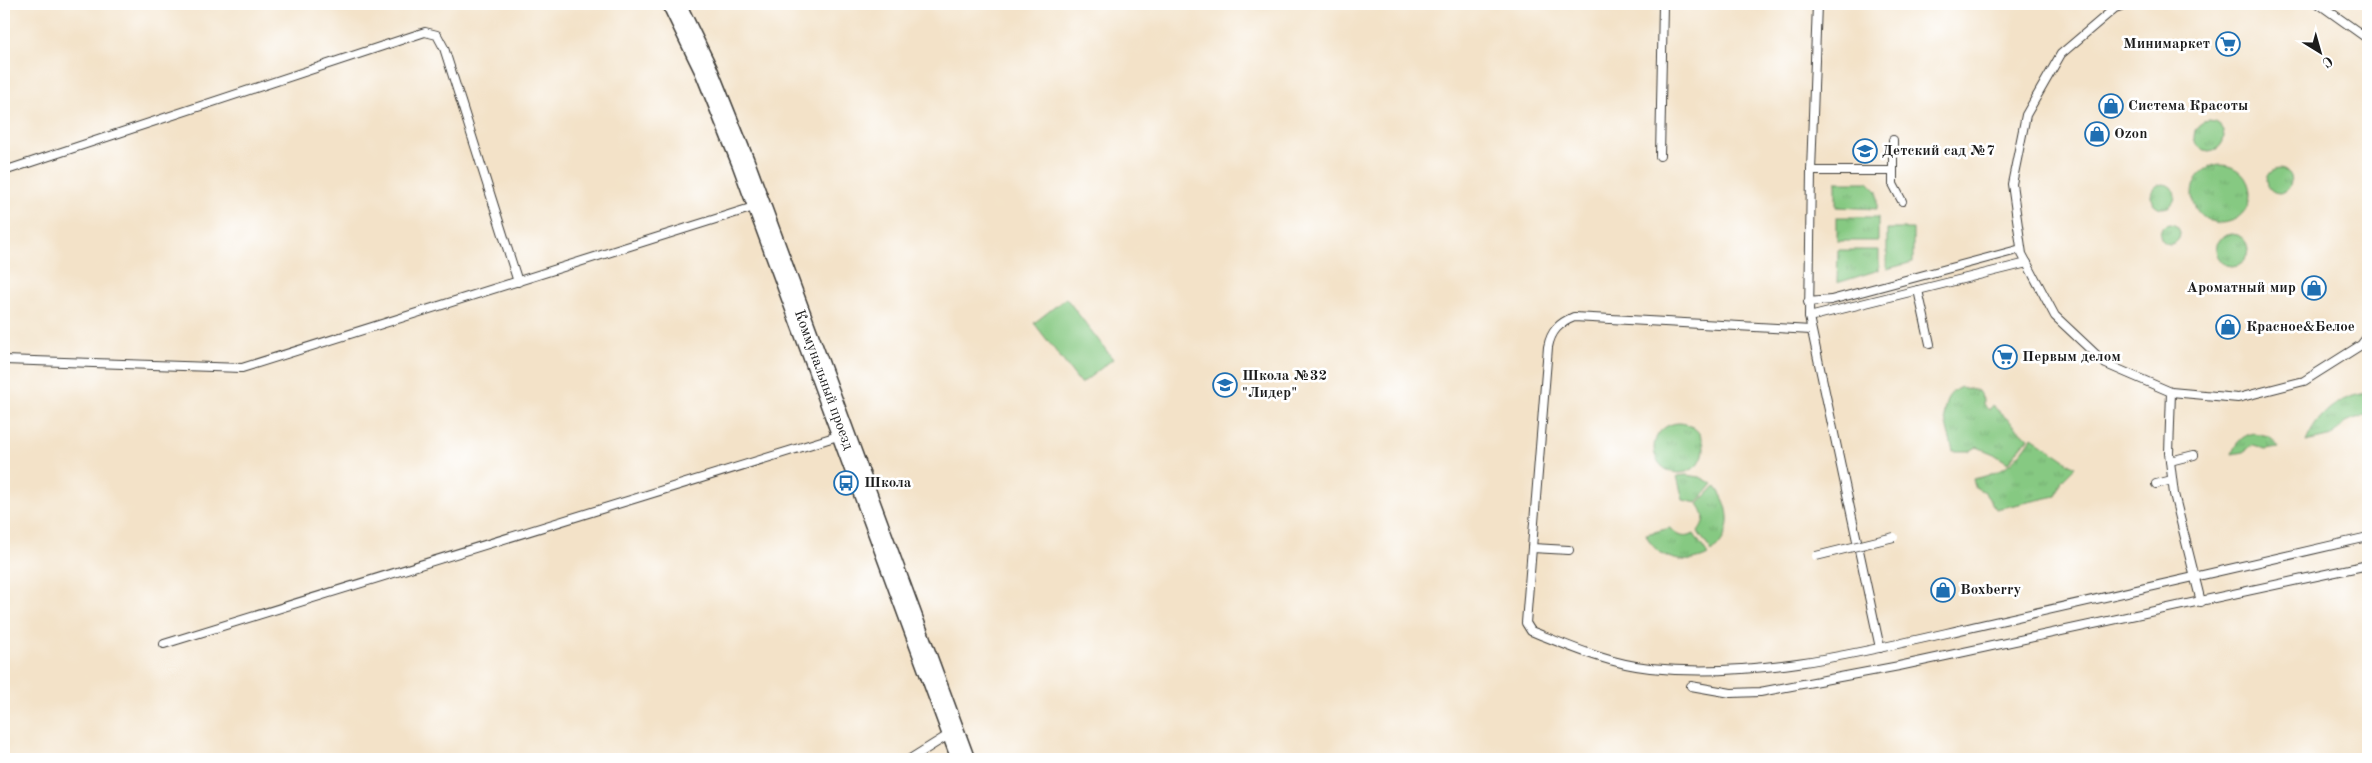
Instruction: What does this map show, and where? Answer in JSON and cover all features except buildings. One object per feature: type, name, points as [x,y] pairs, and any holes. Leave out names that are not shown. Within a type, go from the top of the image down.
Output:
[{"type":"street","name":"Коммунальный проезд","points":[[674,4],[706,70],[760,205],[963,759]]},
{"type":"lane","points":[[1660,156],[1663,4]]},
{"type":"lane","points":[[1817,4],[1811,171],[1809,318],[1880,648]]},
{"type":"lane","points":[[2128,4],[2115,8],[2061,54],[2026,115],[2012,184],[2021,248],[2055,316],[2106,364],[2171,392],[2238,398],[2304,381],[2361,345],[2368,336]]},
{"type":"lane","points":[[2319,4],[2368,39]]},
{"type":"lane","points":[[4,172],[425,32],[437,35],[444,48],[518,282]]},
{"type":"lane","points":[[1893,140],[1893,184],[1902,201]]},
{"type":"lane","points":[[1811,171],[1893,171]]},
{"type":"lane","points":[[4,360],[242,368],[760,205]]},
{"type":"lane","points":[[1808,302],[1831,300],[2021,248]]},
{"type":"lane","points":[[1809,318],[2027,263]]},
{"type":"lane","points":[[1918,290],[1930,344]]},
{"type":"lane","points":[[1811,330],[1574,317],[1565,321],[1554,330],[1548,347],[1526,623],[1531,631],[1591,654],[1649,668],[1720,671],[1770,668],[1880,648],[2368,537]]},
{"type":"lane","points":[[2171,392],[2170,461],[2172,480],[2201,602]]},
{"type":"lane","points":[[164,644],[843,434]]},
{"type":"lane","points":[[2170,461],[2194,455]]},
{"type":"lane","points":[[2156,484],[2172,480]]},
{"type":"lane","points":[[1816,556],[1894,537]]},
{"type":"lane","points":[[1532,548],[1569,550]]},
{"type":"lane","points":[[1691,686],[1731,693],[1760,692],[1899,666],[2368,565]]},
{"type":"lane","points":[[910,759],[953,732]]},
{"type":"green space","points":[[2209,121],[2215,122],[2223,130],[2223,142],[2215,150],[2209,151],[2203,150],[2195,142],[2194,136],[2195,130],[2203,122]]},
{"type":"green space","points":[[2221,165],[2232,167],[2245,178],[2250,194],[2248,205],[2237,218],[2221,223],[2210,221],[2197,210],[2192,194],[2194,183],[2205,170]]},
{"type":"green space","points":[[2279,169],[2288,172],[2291,181],[2288,190],[2279,193],[2270,190],[2267,181],[2270,172]]},
{"type":"green space","points":[[1836,182],[1868,182],[1877,191],[1877,209],[1836,207]]},
{"type":"green space","points":[[2163,184],[2172,187],[2175,196],[2172,205],[2163,208],[2154,205],[2151,196],[2154,187]]},
{"type":"green space","points":[[1837,217],[1878,217],[1878,241],[1837,241]]},
{"type":"green space","points":[[2170,224],[2177,227],[2180,234],[2177,241],[2170,244],[2163,241],[2160,234],[2163,227]]},
{"type":"green space","points":[[1887,229],[1913,229],[1913,262],[1887,269]]},
{"type":"green space","points":[[2232,234],[2243,239],[2248,250],[2243,261],[2232,266],[2221,261],[2216,250],[2221,239]]},
{"type":"green space","points":[[1838,250],[1879,250],[1879,270],[1837,283]]},
{"type":"green space","points":[[1066,298],[1113,359],[1081,384],[1034,323]]},
{"type":"green space","points":[[1961,387],[1978,391],[1983,399],[1983,404],[1989,410],[1992,405],[2028,438],[2008,463],[1994,454],[1977,447],[1969,451],[1953,451],[1946,424],[1945,406],[1952,392]]},
{"type":"green space","points":[[2368,393],[2368,414],[2345,422],[2332,436],[2306,442],[2316,423],[2330,408],[2347,398]]},
{"type":"green space","points":[[1679,423],[1689,425],[1697,430],[1702,438],[1704,448],[1702,458],[1697,466],[1689,471],[1679,473],[1669,471],[1661,466],[1656,458],[1654,448],[1656,438],[1661,430],[1669,425]]},
{"type":"green space","points":[[2253,433],[2269,436],[2279,447],[2264,449],[2253,445],[2243,452],[2232,454],[2235,446],[2240,441]]},
{"type":"green space","points":[[2032,437],[2075,467],[2062,480],[2056,496],[1996,509],[1984,492],[1975,487],[1973,479],[2000,470],[2014,460]]},
{"type":"green space","points":[[1677,476],[1700,477],[1713,484],[1697,503],[1683,500]]},
{"type":"green space","points":[[1715,486],[1725,502],[1728,520],[1724,537],[1712,552],[1698,532],[1704,518],[1698,504]]},
{"type":"green space","points":[[1670,528],[1680,536],[1694,534],[1708,555],[1699,559],[1681,560],[1664,555],[1656,550],[1646,534]]},
{"type":"place","name":"Минимаркет","points":[[2228,44]]},
{"type":"place","name":"Система Красоты","points":[[2111,106]]},
{"type":"place","name":"Ozon","points":[[2097,134]]},
{"type":"place","name":"Детский сад №7","points":[[1865,151]]},
{"type":"place","name":"Ароматный мир","points":[[2314,288]]},
{"type":"place","name":"Красное&Белое","points":[[2228,327]]},
{"type":"place","name":"Первым делом","points":[[2005,357]]},
{"type":"place","name":"Школа №32 \"Лидер\"","points":[[1225,385]]},
{"type":"place","name":"Школа","points":[[846,483]]},
{"type":"place","name":"Boxberry","points":[[1943,590]]}]
